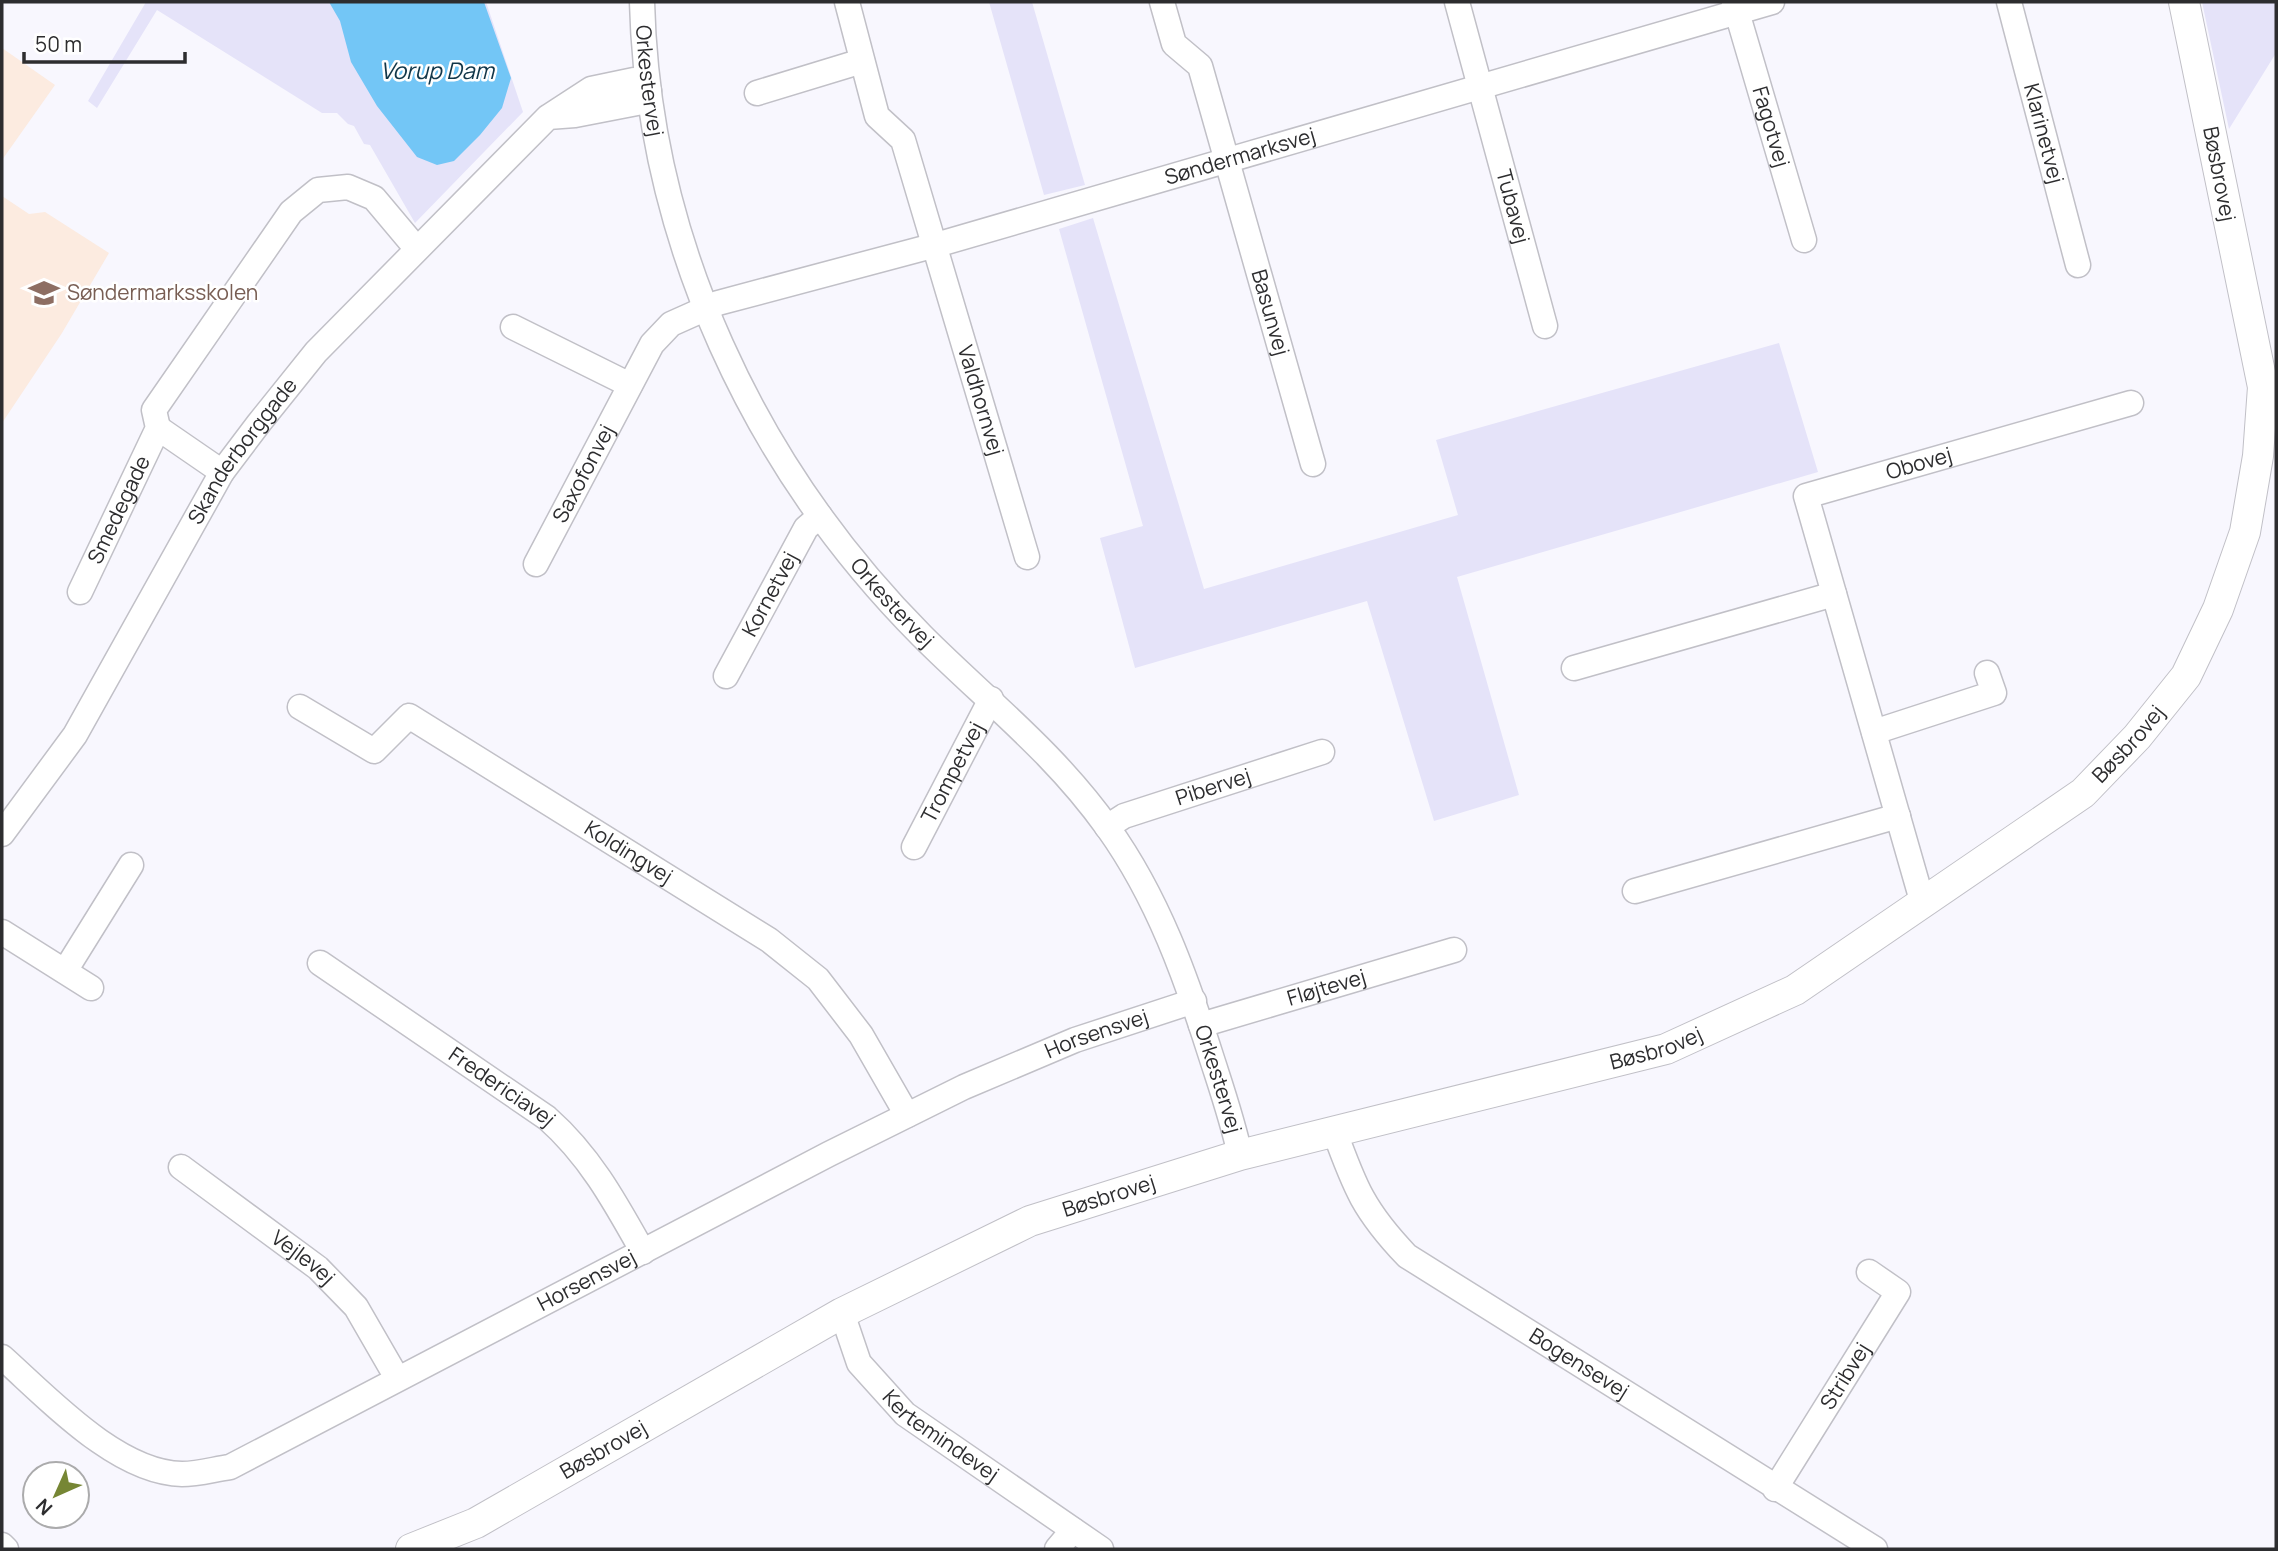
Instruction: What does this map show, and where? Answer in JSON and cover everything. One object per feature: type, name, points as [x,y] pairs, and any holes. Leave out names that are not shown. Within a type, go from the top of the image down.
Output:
[{"type":"street","name":"Orkestervej","points":[[642,2],[649,91],[675,220],[706,309],[768,437],[820,516],[867,575],[921,635],[1050,757],[1107,827],[1158,914],[1198,1013],[1240,1155]]},
{"type":"street","name":"Valdhornvej","points":[[847,2],[877,116],[903,140],[1027,557]]},
{"type":"street","name":"Basunvej","points":[[1162,2],[1174,44],[1200,66],[1229,160],[1313,464]]},
{"type":"street","name":"Tubavej","points":[[1457,2],[1545,326]]},
{"type":"street","name":"Søndermarksvej","points":[[706,309],[1229,160],[1481,86],[1735,7],[1772,2]]},
{"type":"street","name":"Klarinetvej","points":[[2009,2],[2078,265]]},
{"type":"street","name":"Bøsbrovej","points":[[411,1549],[476,1523],[842,1313],[1030,1221],[1240,1155],[1666,1049],[1795,990],[2083,793],[2137,737],[2186,676],[2218,609],[2245,532],[2258,456],[2263,387],[2185,2]]},
{"type":"street","name":"Fagotvej","points":[[1735,7],[1804,240]]},
{"type":"street","points":[[757,93],[862,61]]},
{"type":"street","name":"Skanderborggade","points":[[2,834],[75,735],[222,472],[316,352],[548,117],[575,115],[637,103],[649,91]]},
{"type":"street","name":"Smedegade","points":[[80,592],[158,428],[155,410],[291,212],[318,190],[348,187],[371,196],[416,248]]},
{"type":"street","name":"Saxofonvej","points":[[536,564],[652,344],[671,324],[706,309]]},
{"type":"street","points":[[513,327],[631,385]]},
{"type":"street","name":"Obovej","points":[[1923,904],[1806,496],[2131,403]]},
{"type":"street","name":"Smedegade","points":[[158,428],[222,472]]},
{"type":"street","name":"Kornetvej","points":[[726,676],[806,528],[820,516]]},
{"type":"street","points":[[1574,668],[1835,594]]},
{"type":"street","points":[[1874,732],[1994,693],[1987,673]]},
{"type":"street","name":"Trompetvej","points":[[914,847],[991,699]]},
{"type":"street","name":"Koldingvej","points":[[300,707],[374,751],[409,716],[769,940],[818,979],[861,1035],[907,1115]]},
{"type":"street","name":"Pibervej","points":[[1107,827],[1124,816],[1322,752]]},
{"type":"street","points":[[1635,891],[1898,816]]},
{"type":"street","points":[[65,971],[131,865]]},
{"type":"street","points":[[2,932],[91,988]]},
{"type":"street","name":"Fløjtevej","points":[[1198,1013],[1454,950]]},
{"type":"street","name":"Fredericiavej","points":[[320,963],[547,1118],[573,1141],[599,1174],[643,1252]]},
{"type":"street","name":"Horsensvej","points":[[2,1357],[96,1440],[130,1461],[181,1474],[230,1466],[964,1087],[1075,1040],[1198,1013]]},
{"type":"street","name":"Bogensevej","points":[[1334,1130],[1357,1194],[1378,1225],[1407,1256],[1875,1549]]},
{"type":"street","name":"Vejlevej","points":[[181,1167],[318,1268],[356,1307],[397,1378]]},
{"type":"street","name":"Stribvej","points":[[1776,1489],[1898,1292],[1870,1272]]},
{"type":"street","name":"Kertemindevej","points":[[842,1313],[859,1363],[905,1414],[1101,1549]]},
{"type":"street","points":[[1057,1549],[1073,1530]]},
{"type":"street","points":[[2,1545],[6,1549]]},
{"type":"shaded area","points":[[146,2],[486,2],[523,112],[415,223],[370,145],[364,144],[354,126],[337,113],[322,113],[157,10],[97,108],[88,101]]},
{"type":"shaded area","points":[[989,2],[1032,2],[1085,185],[1044,195]]},
{"type":"shaded area","points":[[2202,2],[2276,2],[2276,53],[2229,129]]},
{"type":"shaded area","points":[[2,48],[55,85],[2,160]]},
{"type":"shaded area","name":"Søndermarksskolen","points":[[2,196],[29,214],[45,212],[109,253],[62,333],[2,423]]},
{"type":"shaded area","points":[[1093,218],[1204,589],[1458,515],[1436,440],[1779,343],[1818,472],[1457,577],[1519,795],[1434,821],[1367,601],[1135,668],[1100,538],[1143,526],[1059,229]]},
{"type":"water","name":"Vorup Dam","points":[[329,2],[484,2],[511,78],[502,108],[454,161],[437,165],[417,157],[377,106],[351,62],[340,21]]},
{"type":"place","name":"Søndermarksskolen","points":[[44,293]]}]
